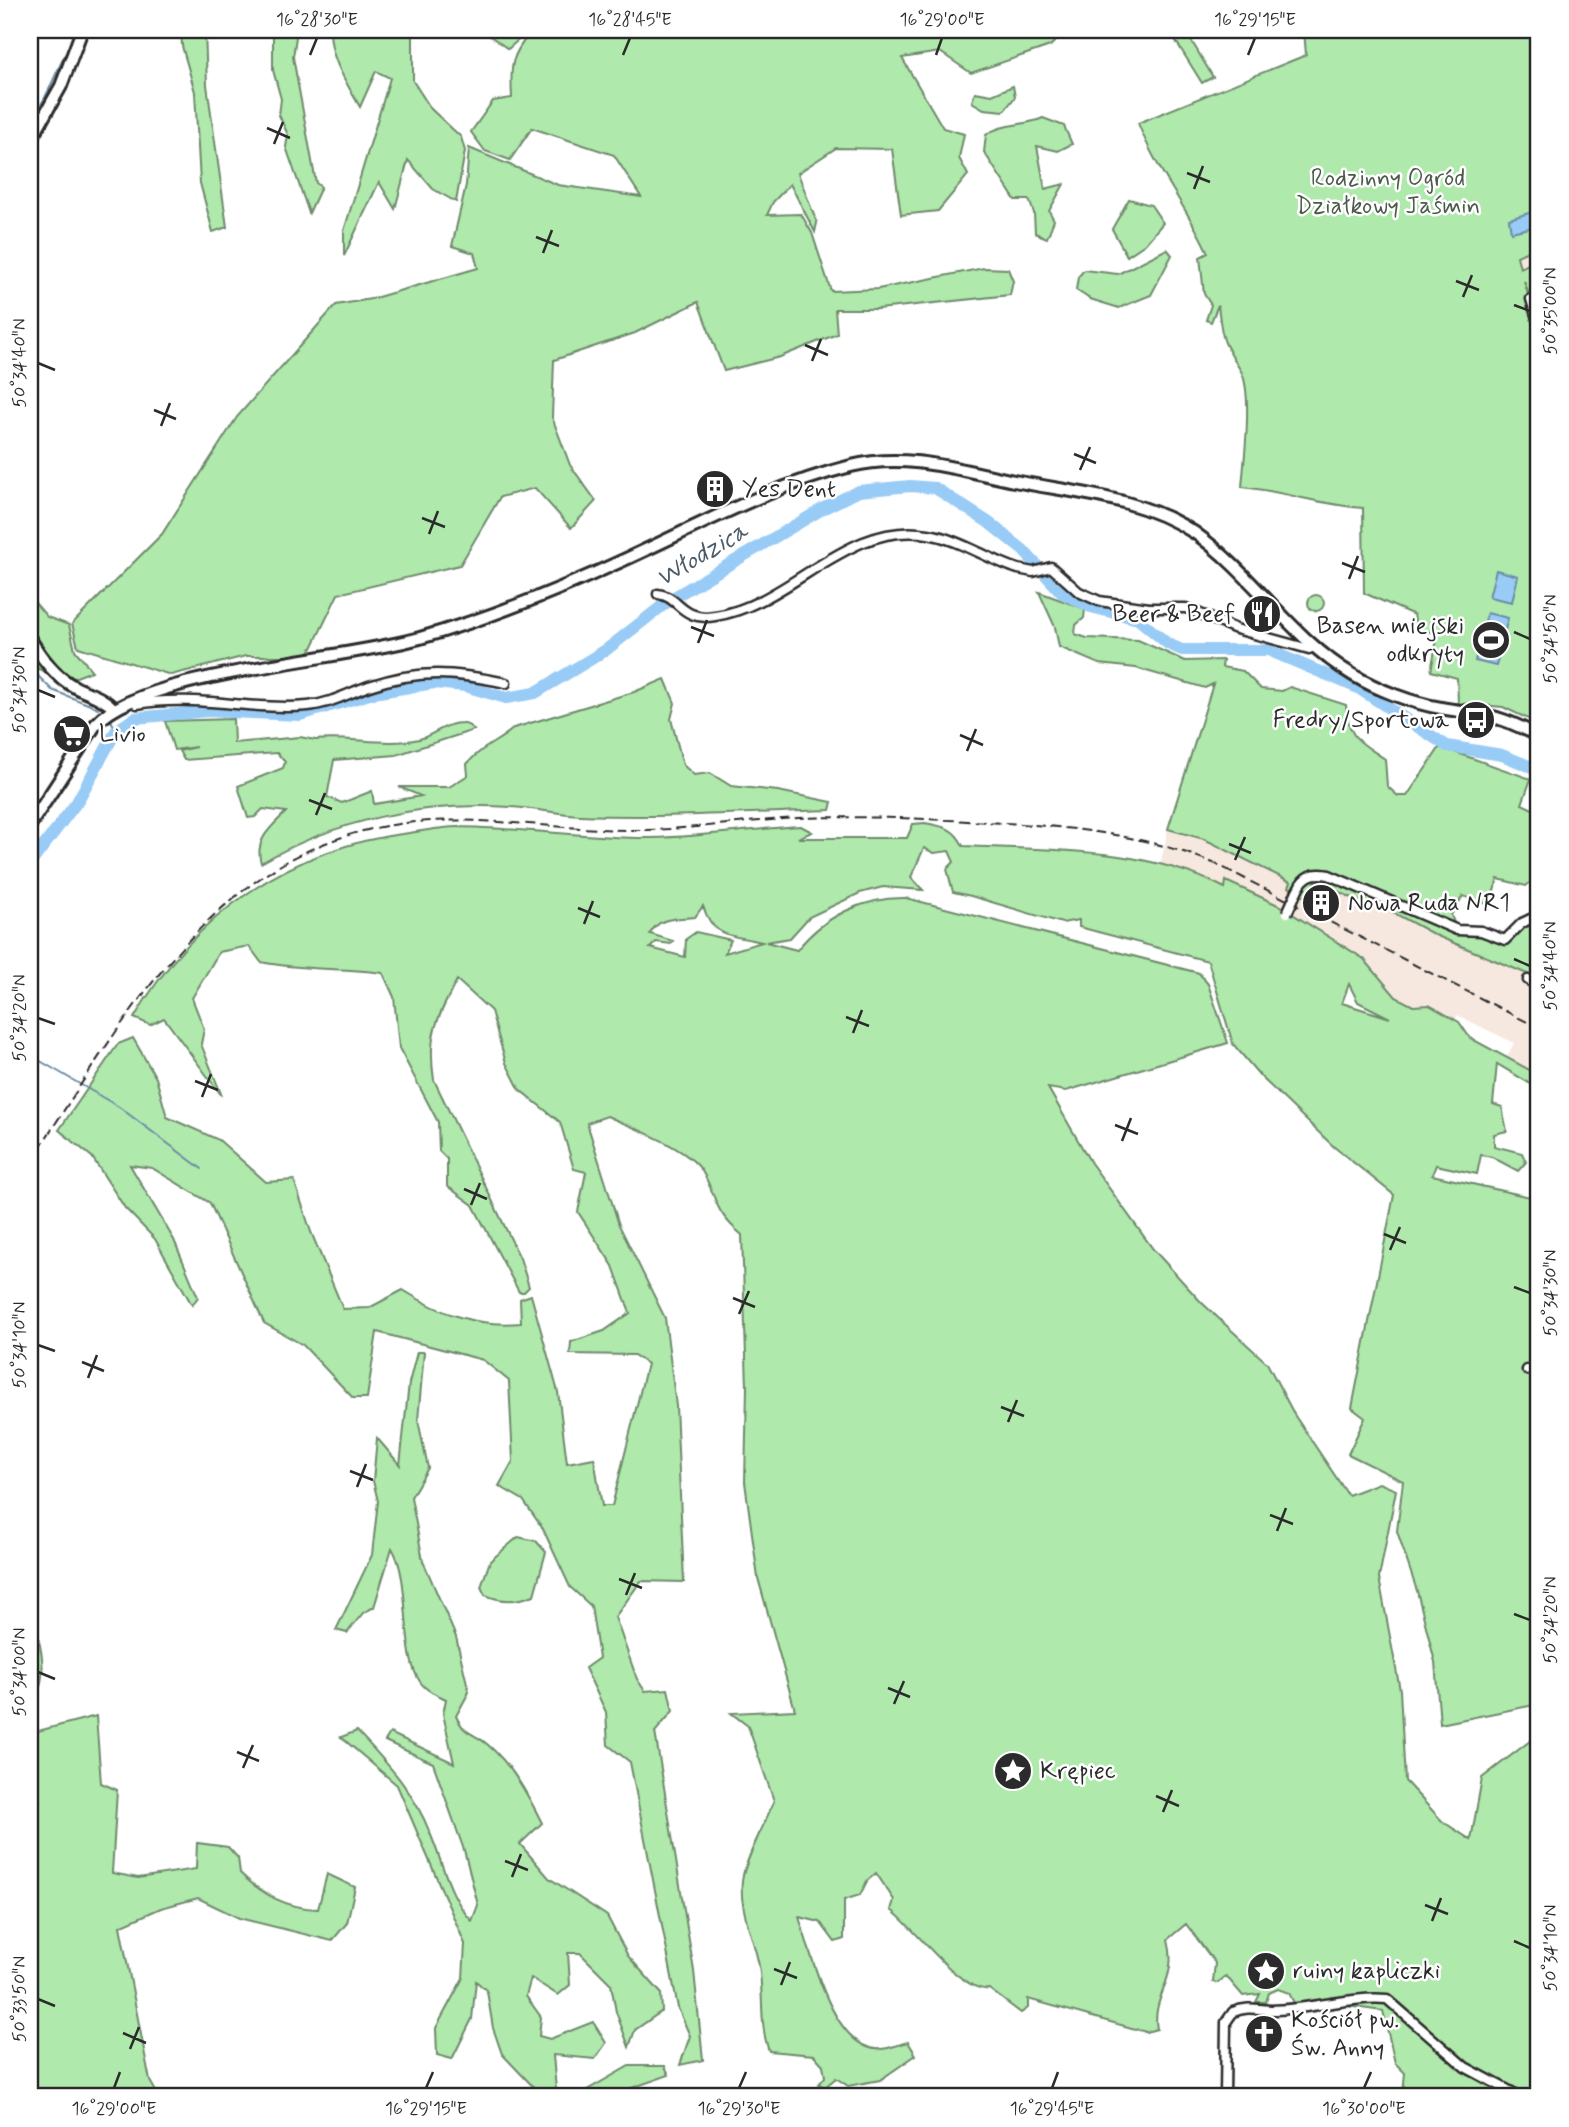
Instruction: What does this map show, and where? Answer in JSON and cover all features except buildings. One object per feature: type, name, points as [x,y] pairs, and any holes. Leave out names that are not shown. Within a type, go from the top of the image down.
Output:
[{"type":"street","points":[[30,141],[61,86],[82,30]]},
{"type":"street","points":[[1535,298],[1539,325]]},
{"type":"street","points":[[136,704],[201,681],[374,650],[422,638],[551,593],[710,517],[792,484],[849,467],[903,460],[1112,499],[1167,517],[1195,533],[1234,564],[1314,646],[1357,678],[1437,708],[1501,719],[1539,736]]},
{"type":"street","points":[[661,595],[700,617],[741,609],[863,543],[911,533],[937,537],[1004,565],[1033,572],[1051,567],[1079,592],[1098,601],[1149,608],[1186,608],[1258,636],[1309,649],[1314,646]]},
{"type":"street","points":[[30,639],[60,677],[77,689],[107,701],[113,708]]},
{"type":"street","points":[[30,825],[87,736],[113,708],[200,700],[284,707],[311,706],[422,672],[446,672],[506,683]]},
{"type":"street","points":[[1287,912],[1297,891],[1309,875],[1317,873],[1329,875],[1457,930],[1481,931],[1505,940],[1522,923],[1539,915]]},
{"type":"street","points":[[1528,980],[1539,985]]},
{"type":"street","points":[[1527,1370],[1539,1374]]},
{"type":"street","points":[[1225,2097],[1226,2022],[1233,2012],[1252,2007],[1287,2010],[1387,1999],[1465,2067],[1521,2097]]},
{"type":"shaded area","points":[[1539,246],[1539,259],[1521,268],[1516,256]]},
{"type":"shaded area","points":[[1168,829],[1204,839],[1292,882],[1314,879],[1352,890],[1530,971],[1525,982],[1539,990],[1539,1085],[1504,1063],[1514,1043],[1457,1015],[1452,1038],[1285,920],[1207,879],[1160,866]]},
{"type":"green space","points":[[181,30],[205,30],[207,85],[227,227],[213,232],[200,183],[195,92],[182,46]]},
{"type":"green space","points":[[273,30],[297,30],[293,57],[316,183],[321,187],[309,213],[286,147],[288,135],[279,115],[281,99],[273,70]]},
{"type":"green space","points":[[330,30],[413,30],[413,81],[431,109],[461,137],[465,151],[456,202],[433,189],[408,160],[395,209],[379,182],[344,256],[344,231],[390,78],[376,71],[360,107],[336,61]]},
{"type":"green space","points":[[482,30],[525,30],[525,34],[508,49]]},
{"type":"green space","points":[[532,30],[1067,30],[1050,46],[971,73],[940,52],[902,58],[943,128],[964,134],[959,158],[968,175],[938,211],[901,215],[892,149],[836,148],[798,173],[817,223],[815,232],[790,184],[773,202],[767,215],[801,214],[812,233],[831,291],[878,289],[984,268],[1008,269],[1013,281],[1010,295],[878,309],[835,309],[837,334],[780,357],[724,371],[698,302],[635,333],[554,360],[552,417],[570,465],[596,501],[571,528],[535,488],[500,497],[460,565],[338,594],[312,648],[305,656],[246,656],[171,675],[78,647],[72,624],[162,534],[237,417],[336,305],[371,299],[478,268],[474,253],[452,246],[466,185],[469,148],[558,185],[641,197],[614,155],[532,128],[510,160],[485,151],[471,132],[493,101],[512,98],[513,61]]},
{"type":"green space","points":[[1169,30],[1185,30],[1213,77],[1202,83]]},
{"type":"green space","name":"Rodzinny Ogród Działkowy Jaśmin","points":[[1304,30],[1539,30],[1539,246],[1517,256],[1520,268],[1539,259],[1539,298],[1531,299],[1524,281],[1539,331],[1539,724],[1503,707],[1458,703],[1457,678],[1431,671],[1438,634],[1416,628],[1414,615],[1364,593],[1363,508],[1242,487],[1247,428],[1245,381],[1224,341],[1218,305],[1211,322],[1206,320],[1211,305],[1204,294],[1200,257],[1208,253],[1138,123],[1306,55]]},
{"type":"green space","points":[[1013,86],[1015,97],[1004,111],[984,109],[972,102],[975,92],[992,95]]},
{"type":"green space","points":[[1043,118],[1064,126],[1072,144],[1058,151],[1037,146],[1045,189],[1064,184],[1049,211],[1054,220],[1047,238],[1035,233],[1034,213],[1029,200],[1015,200],[984,152],[986,135],[992,131]]},
{"type":"green space","points":[[1129,199],[1151,205],[1163,223],[1145,244],[1127,256],[1112,229]]},
{"type":"green space","points":[[1167,249],[1172,255],[1151,295],[1119,308],[1090,299],[1076,290],[1078,277],[1084,270],[1118,274]]},
{"type":"green space","points":[[1039,592],[1085,609],[1084,618],[1076,625],[1075,634],[1087,638],[1138,640],[1185,661],[1223,660],[1222,667],[1243,671],[1261,689],[1282,691],[1290,687],[1346,705],[1352,732],[1362,743],[1385,759],[1387,786],[1398,796],[1407,796],[1440,747],[1531,779],[1522,804],[1539,812],[1539,875],[1526,886],[1498,879],[1489,905],[1463,896],[1451,915],[1457,930],[1505,940],[1539,915],[1539,972],[1535,969],[1539,979],[1435,935],[1370,900],[1367,905],[1316,881],[1307,898],[1289,887],[1291,882],[1204,839],[1168,829],[1213,684],[1205,688],[1136,668],[1099,664],[1059,647],[1055,627]]},
{"type":"green space","points":[[1316,595],[1322,597],[1322,609],[1316,611],[1310,609],[1308,603],[1310,597]]},
{"type":"green space","points":[[30,597],[47,617],[69,625],[75,650],[92,671],[66,681],[32,666]]},
{"type":"green space","points":[[665,679],[675,703],[671,719],[683,765],[694,775],[710,773],[731,786],[778,791],[832,802],[830,810],[611,816],[511,807],[446,807],[381,817],[350,825],[319,835],[261,863],[260,847],[265,834],[286,812],[263,809],[255,817],[248,818],[238,786],[283,768],[285,762],[277,753],[184,760],[179,751],[196,747],[174,750],[165,721],[233,719],[234,743],[300,737],[315,740],[406,741],[426,737],[447,726],[461,723],[474,730],[396,755],[334,760],[327,797],[342,803],[372,791],[374,804],[421,796],[399,787],[449,787],[468,775],[467,764],[473,758],[514,728],[634,692]]},
{"type":"green space","points":[[925,823],[948,829],[963,846],[1097,853],[1163,865],[1225,888],[1226,881],[1278,905],[1364,959],[1396,997],[1413,1006],[1429,1005],[1459,1022],[1470,1038],[1539,1075],[1539,1089],[1497,1064],[1493,1104],[1502,1107],[1507,1131],[1494,1134],[1494,1146],[1522,1153],[1526,1162],[1518,1171],[1492,1157],[1481,1155],[1477,1174],[1436,1165],[1432,1175],[1539,1199],[1539,1704],[1440,1724],[1435,1662],[1417,1591],[1397,1531],[1403,1481],[1348,1454],[1365,1418],[1352,1408],[1394,1195],[1333,1146],[1261,1077],[1233,1044],[1208,961],[1079,927],[1079,920],[1062,923],[953,892],[947,869],[954,862],[949,851],[934,853],[924,848],[911,877],[923,890],[883,887],[860,893],[809,917],[790,938],[766,942],[797,950],[819,928],[845,911],[874,901],[906,898],[1199,973],[1208,984],[1228,1043],[1066,1091],[1048,1088],[1091,1163],[1153,1249],[1201,1302],[1267,1363],[1295,1416],[1348,1495],[1379,1483],[1396,1490],[1379,1578],[1400,1690],[1405,1781],[1442,1821],[1471,1840],[1482,1778],[1539,1734],[1539,2097],[1407,2097],[1403,2092],[1405,2073],[1395,2063],[1383,2011],[1346,2006],[1295,2005],[1289,1993],[1278,1989],[1269,1993],[1266,2002],[1256,2002],[1260,1994],[1243,1996],[1226,1976],[1218,1983],[1213,1982],[1215,1963],[1186,1924],[1168,1939],[1170,1966],[1158,2006],[1157,2029],[1146,2032],[1028,1999],[1028,2008],[1021,2013],[989,1989],[965,1981],[951,1970],[891,1910],[894,1900],[876,1873],[867,1881],[860,1895],[844,1900],[844,1939],[835,1942],[820,1922],[799,1917],[824,1992],[844,2028],[856,2040],[870,2048],[884,2049],[908,2042],[916,2055],[880,2080],[848,2086],[836,2078],[825,2087],[819,2084],[825,2077],[823,2065],[814,2055],[769,2051],[764,2031],[759,1966],[745,1913],[742,1881],[746,1864],[774,1801],[748,1726],[731,1713],[795,1710],[758,1578],[745,1482],[747,1387],[742,1235],[725,1219],[695,1162],[659,1139],[607,1116],[587,1123],[619,1225],[665,1318],[676,1406],[684,1582],[641,1581],[615,1617],[637,1679],[645,1691],[668,1689],[673,1711],[655,1732],[694,1971],[703,2060],[680,2065],[690,2036],[678,2008],[630,1762],[608,1745],[606,1712],[585,1668],[599,1658],[591,1606],[570,1587],[543,1529],[523,1500],[499,1486],[513,1461],[509,1381],[483,1360],[377,1332],[367,1398],[353,1398],[303,1345],[264,1323],[210,1203],[152,1168],[130,1165],[174,1240],[198,1297],[192,1305],[155,1239],[125,1208],[92,1157],[59,1130],[118,1044],[133,1038],[156,1078],[167,1117],[219,1140],[266,1182],[294,1180],[311,1232],[343,1309],[369,1308],[403,1290],[431,1306],[459,1317],[489,1323],[521,1323],[520,1299],[531,1295],[558,1392],[567,1463],[594,1458],[602,1506],[612,1506],[647,1364],[634,1355],[570,1354],[571,1342],[604,1331],[630,1313],[613,1266],[578,1212],[586,1172],[574,1169],[560,1122],[520,1090],[506,1063],[491,1011],[457,980],[435,1027],[432,1064],[434,1080],[520,1258],[529,1287],[524,1292],[519,1292],[473,1205],[447,1186],[447,1159],[439,1151],[438,1122],[399,1048],[394,997],[383,973],[292,967],[261,962],[249,946],[219,952],[192,998],[204,1029],[201,1044],[222,1096],[164,1018],[150,1025],[134,1018],[158,981],[216,917],[286,870],[325,853],[366,841],[457,827],[637,838],[801,826],[812,832],[798,838],[907,838],[913,824]],"holes":[[[703,906],[707,917],[718,930],[762,942],[725,953],[731,940],[696,932],[686,939],[685,957],[650,948],[656,942],[671,944],[673,941],[650,934],[658,924],[695,917]],[[1349,984],[1358,1002],[1390,1018],[1342,1003]]]},
{"type":"green space","points":[[417,1352],[424,1352],[418,1420],[428,1468],[411,1497],[423,1561],[456,1637],[469,1692],[456,1716],[466,1731],[482,1740],[504,1761],[525,1791],[542,1823],[520,1844],[549,1878],[607,1916],[628,1956],[661,1993],[662,2011],[635,2030],[629,2047],[616,2012],[611,1984],[580,1953],[568,1953],[570,1985],[558,1995],[531,1978],[526,1996],[541,2017],[539,2036],[550,2039],[593,2022],[606,2043],[595,2059],[553,2055],[556,2090],[580,2094],[629,2066],[665,2066],[669,2075],[606,2097],[543,2097],[502,2054],[493,2028],[487,1991],[476,1981],[472,2019],[452,2059],[437,2055],[436,2028],[463,1978],[465,1944],[397,1785],[341,1737],[357,1731],[408,1791],[435,1844],[452,1891],[472,1921],[478,1905],[464,1850],[433,1763],[385,1741],[390,1733],[454,1763],[443,1714],[446,1699],[427,1689],[418,1678],[412,1663],[403,1582],[392,1548],[374,1607],[363,1613],[347,1633],[336,1630],[372,1555],[378,1501],[373,1481],[377,1438],[400,1465],[409,1383]]},
{"type":"green space","points":[[518,1537],[536,1541],[546,1552],[534,1595],[509,1600],[485,1595],[481,1587],[490,1561]]},
{"type":"green space","points":[[30,1608],[40,1645],[42,1670],[41,1683],[30,1705]]},
{"type":"green space","points":[[96,1716],[101,1783],[117,1790],[112,1873],[138,1878],[196,1869],[197,1843],[228,1847],[238,1858],[240,1873],[266,1894],[285,1903],[318,1909],[327,1874],[355,1887],[347,1923],[332,1941],[239,1918],[198,1898],[161,1908],[120,1926],[150,2081],[159,2097],[30,2097],[30,1793],[38,1804],[40,1802],[30,1788],[30,1733]]},
{"type":"water","points":[[1539,210],[1539,226],[1511,232],[1509,219]]},
{"type":"water","name":"Basen miejski odkryty","points":[[1496,570],[1518,576],[1512,602],[1489,597]]},
{"type":"water","name":"Basen miejski odkryty","points":[[1487,613],[1508,618],[1496,666],[1475,661]]},
{"type":"waterway","points":[[30,119],[42,102],[71,44]]},
{"type":"waterway","name":"Włodzica","points":[[30,864],[77,802],[116,731],[135,718],[208,711],[300,715],[373,693],[434,683],[465,686],[506,698],[535,693],[606,650],[671,599],[824,508],[859,491],[910,486],[935,488],[988,522],[1023,550],[1062,593],[1091,607],[1138,619],[1168,644],[1182,650],[1268,650],[1358,688],[1447,746],[1502,755],[1539,770]]},
{"type":"waterway","points":[[30,668],[52,690],[98,708]]},
{"type":"waterway","points":[[111,720],[116,731]]},
{"type":"waterway","points":[[30,1055],[119,1107],[202,1169]]},
{"type":"railway","points":[[30,1162],[112,1037],[173,958],[207,922],[244,890],[286,862],[331,841],[375,828],[419,822],[462,820],[643,830],[840,817],[1031,825],[1126,837],[1157,844],[1218,865],[1539,1028]]},
{"type":"place","name":"Yes Dent","points":[[715,489]]},
{"type":"place","name":"Beer & Beef","points":[[1262,614]]},
{"type":"place","name":"Basen miejski odkryty","points":[[1491,640]]},
{"type":"place","name":"Fredry/Sportowa","points":[[1476,720]]},
{"type":"place","name":"Livio","points":[[72,734]]},
{"type":"place","name":"Nowa Ruda NR1","points":[[1321,903]]},
{"type":"place","name":"Krępiec","points":[[1013,1771]]},
{"type":"place","name":"ruiny kapliczki","points":[[1266,1971]]},
{"type":"place","name":"Kościół pw. Św. Anny","points":[[1264,2034]]}]
